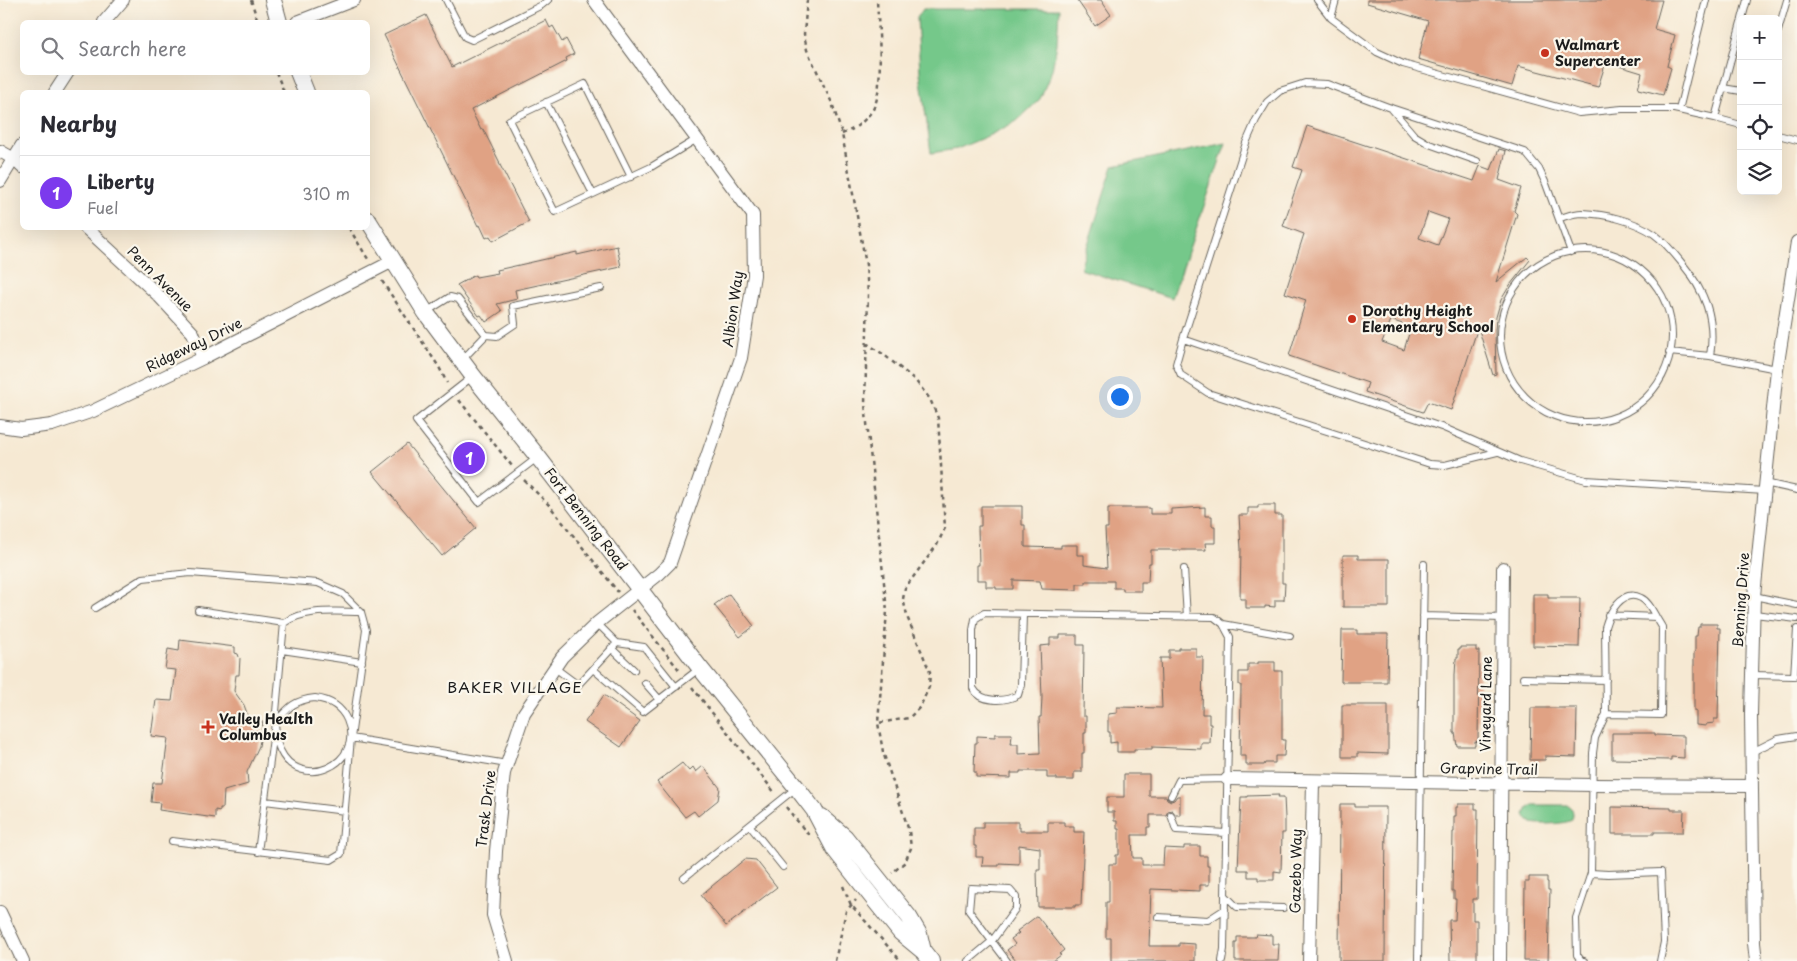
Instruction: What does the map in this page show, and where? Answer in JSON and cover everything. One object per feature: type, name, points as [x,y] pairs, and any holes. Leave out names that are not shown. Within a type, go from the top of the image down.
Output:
[{"type":"street","points":[[106,20],[123,0]]},
{"type":"street","points":[[273,0],[278,20]]},
{"type":"street","points":[[302,20],[354,0]]},
{"type":"street","name":"Albion Way","points":[[594,0],[753,216],[754,276],[741,358],[670,563],[640,588]]},
{"type":"street","points":[[56,90],[66,75]]},
{"type":"street","points":[[299,75],[305,90]]},
{"type":"street","points":[[0,151],[18,163],[0,182]]},
{"type":"street","name":"Fort Benning Road","points":[[370,223],[426,312],[473,376],[640,588],[700,668],[814,810],[835,850],[900,932],[927,956]]},
{"type":"street","name":"Penn Avenue","points":[[88,230],[157,294],[193,333],[203,358]]},
{"type":"street","name":"Benning Drive","points":[[1756,961],[1751,786],[1754,596],[1777,369],[1797,242]]},
{"type":"street","name":"Ridgeway Drive","points":[[0,426],[21,429],[52,425],[93,411],[203,358],[393,261]]},
{"type":"street","name":"Vineyard Lane","points":[[1500,961],[1503,568]]},
{"type":"street","name":"Trask Drive","points":[[507,961],[492,915],[496,851],[504,773],[524,714],[562,657],[597,623],[640,588]]},
{"type":"street","name":"Grapvine Trail","points":[[1227,779],[1593,786],[1751,786]]},
{"type":"street","name":"Gazebo Way","points":[[1309,961],[1313,782]]},
{"type":"street","name":"Fort Benning Road","points":[[814,810],[845,837],[909,918],[919,934],[927,956]]},
{"type":"street","points":[[0,912],[23,961]]},
{"type":"lane","points":[[446,0],[465,37],[472,40],[542,5],[548,0]]},
{"type":"lane","points":[[1317,0],[1331,18],[1377,52],[1403,64],[1579,113],[1622,109],[1679,110],[1737,124]]},
{"type":"lane","points":[[1331,18],[1336,0]]},
{"type":"lane","points":[[1679,110],[1706,0]]},
{"type":"lane","points":[[1742,15],[1747,0]]},
{"type":"lane","points":[[1782,17],[1787,0]]},
{"type":"lane","points":[[1715,118],[1737,35]]},
{"type":"lane","points":[[1497,452],[1445,465],[1430,464],[1208,393],[1181,374],[1176,364],[1183,339],[1246,143],[1256,120],[1267,102],[1280,91],[1305,83],[1327,84],[1391,108],[1524,152],[1539,169],[1560,218],[1571,252]]},
{"type":"lane","points":[[631,177],[585,84],[508,120],[555,212],[631,177],[651,167],[698,139]]},
{"type":"lane","points":[[1723,88],[1737,90]]},
{"type":"lane","points":[[546,102],[593,194]]},
{"type":"lane","points":[[1391,108],[1414,135],[1429,144],[1477,161]]},
{"type":"lane","points":[[1782,136],[1797,140]]},
{"type":"lane","points":[[1560,218],[1581,213],[1606,216],[1634,224],[1654,234],[1666,244],[1691,274],[1706,302],[1712,328],[1710,356]]},
{"type":"lane","points":[[1579,250],[1609,253],[1636,266],[1657,287],[1668,312],[1672,338],[1669,352],[1667,365],[1654,389],[1634,407],[1610,419],[1583,422],[1556,418],[1533,405],[1514,385],[1502,358],[1500,328],[1508,299],[1525,275],[1550,258],[1571,252],[1579,250]]},
{"type":"lane","points":[[426,312],[450,296],[458,299],[486,335],[497,336],[515,324],[513,306],[601,288]]},
{"type":"lane","points":[[461,360],[486,335]]},
{"type":"lane","points":[[1183,339],[1444,428],[1520,461],[1586,480],[1797,490]]},
{"type":"lane","points":[[1669,352],[1710,356],[1777,369]]},
{"type":"lane","points":[[473,376],[416,421],[479,502],[538,457]]},
{"type":"lane","points":[[1418,961],[1424,564]]},
{"type":"lane","points":[[1184,569],[1187,617]]},
{"type":"lane","points":[[95,608],[143,578],[190,573],[318,583],[343,594],[360,612],[366,630],[351,738],[341,854],[331,860],[172,841]]},
{"type":"lane","points":[[1584,961],[1577,955],[1576,918],[1591,873],[1593,753],[1595,738],[1606,714],[1605,627],[1608,616],[1618,602],[1628,596],[1640,597],[1647,602],[1662,627],[1661,715],[1606,714]]},
{"type":"lane","points":[[1754,596],[1797,604]]},
{"type":"lane","points":[[198,610],[284,623],[292,617],[319,612],[360,612]]},
{"type":"lane","points":[[1023,614],[1021,685],[1018,695],[1010,699],[983,699],[976,694],[973,688],[975,619],[984,614],[1023,614],[1214,618],[1223,624],[1290,636]]},
{"type":"lane","points":[[1753,614],[1797,619]]},
{"type":"lane","points":[[1423,616],[1502,618]]},
{"type":"lane","points":[[1608,616],[1656,617]]},
{"type":"lane","points":[[258,852],[275,723],[284,623]]},
{"type":"lane","points":[[597,623],[634,670]]},
{"type":"lane","points":[[1222,961],[1225,909],[1230,637],[1223,624]]},
{"type":"lane","points":[[1752,675],[1794,676],[1797,629]]},
{"type":"lane","points":[[555,668],[578,685],[614,646],[644,647],[676,687]]},
{"type":"lane","points":[[282,650],[362,662]]},
{"type":"lane","points":[[592,668],[643,712],[700,668]]},
{"type":"lane","points":[[1524,678],[1606,680]]},
{"type":"lane","points":[[645,683],[660,700]]},
{"type":"lane","points":[[303,699],[327,700],[337,706],[345,715],[350,726],[351,738],[348,750],[341,760],[331,768],[307,771],[295,767],[286,759],[279,748],[275,723],[292,705],[303,699]]},
{"type":"lane","points":[[1752,752],[1778,739],[1797,736]]},
{"type":"lane","points":[[351,738],[507,764]]},
{"type":"lane","points":[[1170,796],[1178,780],[1227,779]]},
{"type":"lane","points":[[684,878],[797,788]]},
{"type":"lane","points":[[265,801],[345,811]]},
{"type":"lane","points":[[1171,815],[1176,830],[1226,833]]},
{"type":"lane","points":[[750,826],[783,867]]},
{"type":"lane","points":[[1591,873],[1661,872],[1664,942],[1660,961]]},
{"type":"lane","points":[[968,961],[992,941],[1016,908],[1016,897],[1010,890],[971,888],[969,911],[992,941],[1007,961]]},
{"type":"lane","points":[[1225,894],[1237,907],[1283,908]]},
{"type":"lane","points":[[1158,917],[1208,920],[1225,909]]},
{"type":"path","points":[[250,0],[257,20]]},
{"type":"path","points":[[807,0],[804,34],[807,50],[832,103],[842,134],[866,265],[868,294],[865,404],[887,611],[878,723],[882,752],[910,831],[911,848],[905,862],[881,882]]},
{"type":"path","points":[[842,134],[856,128],[874,110],[880,77],[877,0]]},
{"type":"path","points":[[277,75],[283,90]]},
{"type":"path","points":[[350,230],[433,357],[453,392],[517,473],[549,505],[816,845]]},
{"type":"path","points":[[866,343],[915,380],[930,398],[938,418],[945,528],[937,545],[905,588],[903,599],[908,619],[930,672],[928,687],[920,707],[910,718],[878,723]]},
{"type":"path","points":[[840,878],[851,905],[901,961]]},
{"type":"path","points":[[835,961],[846,912],[851,905],[868,892]]},
{"type":"green space","points":[[923,9],[1059,9],[1057,44],[1052,70],[1040,99],[1017,121],[990,135],[957,149],[931,153],[920,73],[917,18]]},
{"type":"green space","points":[[1226,143],[1172,298],[1080,269],[1113,166]]},
{"type":"green space","points":[[1533,805],[1567,805],[1572,809],[1573,817],[1569,821],[1559,823],[1532,823],[1525,814],[1528,808]]},
{"type":"building","points":[[1077,0],[1101,0],[1111,15],[1095,26]]},
{"type":"building","name":"Walmart Supercenter","points":[[1367,0],[1662,0],[1654,29],[1675,35],[1667,66],[1671,68],[1663,95],[1638,89],[1642,73],[1606,62],[1598,87],[1518,66],[1512,86],[1418,59],[1428,21],[1367,3]]},
{"type":"building","points":[[426,15],[452,67],[546,20],[550,28],[553,26],[562,42],[566,39],[574,54],[566,58],[567,61],[471,110],[481,130],[483,129],[529,222],[493,241],[490,236],[486,238],[480,225],[478,226],[384,35]]},
{"type":"building","points":[[1307,126],[1474,181],[1480,166],[1491,170],[1499,149],[1506,151],[1499,180],[1521,188],[1514,211],[1517,214],[1496,282],[1527,257],[1530,260],[1510,285],[1501,300],[1496,317],[1495,330],[1496,374],[1493,375],[1478,327],[1451,410],[1428,402],[1423,412],[1365,392],[1368,383],[1289,356],[1306,300],[1285,293],[1304,234],[1283,226],[1302,170],[1293,167]],"holes":[[[1428,212],[1448,219],[1438,245],[1419,238]],[[1391,320],[1411,327],[1404,350],[1382,342]]]},
{"type":"building","points":[[617,246],[621,267],[515,290],[517,299],[497,304],[502,311],[486,322],[481,315],[479,316],[457,285],[475,275],[476,277],[498,273],[497,270],[577,252],[577,255]]},
{"type":"building","points":[[407,444],[476,528],[442,556],[372,472]]},
{"type":"building","points":[[1258,505],[1275,505],[1275,515],[1282,515],[1282,583],[1285,583],[1284,600],[1275,600],[1275,607],[1246,608],[1246,599],[1240,599],[1241,549],[1239,515],[1248,515],[1248,508],[1258,508]]},
{"type":"building","points":[[981,506],[1022,506],[1022,525],[1025,525],[1025,547],[1061,548],[1061,545],[1077,545],[1077,555],[1084,555],[1084,565],[1107,568],[1105,528],[1108,528],[1108,508],[1150,508],[1150,514],[1171,514],[1171,509],[1205,507],[1205,516],[1212,516],[1212,526],[1215,526],[1215,543],[1205,543],[1206,550],[1151,550],[1148,582],[1141,582],[1141,591],[1123,591],[1123,588],[1114,588],[1114,581],[1086,581],[1086,584],[1077,584],[1077,590],[1042,589],[1040,581],[1013,580],[1013,589],[996,589],[996,587],[986,587],[986,580],[977,580],[977,565],[979,565],[978,526],[981,526]]},
{"type":"building","points":[[1343,555],[1358,555],[1358,559],[1389,559],[1389,607],[1343,607]]},
{"type":"building","points":[[729,594],[754,626],[740,637],[714,605]]},
{"type":"building","points":[[1533,594],[1548,594],[1548,598],[1580,598],[1579,647],[1533,646]]},
{"type":"building","points":[[1700,624],[1717,624],[1717,628],[1720,628],[1718,719],[1714,719],[1714,723],[1706,724],[1706,726],[1696,725],[1696,711],[1694,711],[1695,636],[1697,636]]},
{"type":"building","points":[[1342,630],[1357,630],[1357,634],[1388,634],[1387,682],[1341,682]]},
{"type":"building","points":[[1060,635],[1077,635],[1077,645],[1084,645],[1083,716],[1086,716],[1086,733],[1084,733],[1082,772],[1074,772],[1074,780],[1047,778],[1047,771],[1020,771],[1020,773],[1011,773],[1011,778],[976,777],[976,772],[974,772],[977,736],[995,737],[995,734],[1012,734],[1011,744],[1018,744],[1018,754],[1040,753],[1039,717],[1041,717],[1042,697],[1040,646],[1050,645],[1050,638],[1060,638]]},
{"type":"building","name":"Valley Health Columbus","points":[[180,640],[235,647],[235,653],[240,658],[239,675],[236,675],[234,691],[244,705],[248,721],[263,722],[259,746],[247,772],[248,784],[224,791],[223,808],[220,808],[220,811],[215,810],[215,818],[159,810],[160,803],[151,802],[153,783],[162,783],[168,738],[151,736],[156,700],[172,701],[176,670],[165,669],[168,649],[179,651]]},
{"type":"building","points":[[1460,647],[1476,647],[1476,651],[1479,651],[1478,742],[1475,741],[1475,746],[1457,746],[1454,733],[1454,674],[1458,649]]},
{"type":"building","points":[[1179,648],[1196,648],[1196,657],[1203,657],[1202,714],[1209,714],[1209,724],[1211,724],[1210,743],[1201,743],[1201,749],[1152,747],[1152,749],[1134,749],[1134,752],[1117,752],[1117,742],[1110,743],[1108,714],[1117,713],[1117,707],[1162,708],[1160,658],[1169,658],[1169,650],[1179,650]]},
{"type":"building","points":[[1258,662],[1275,662],[1275,671],[1282,671],[1282,740],[1285,740],[1284,756],[1275,756],[1275,763],[1246,765],[1246,756],[1240,756],[1241,685],[1239,685],[1239,672],[1248,672],[1248,664],[1258,664]]},
{"type":"building","points":[[604,695],[640,721],[621,747],[585,722]]},
{"type":"building","points":[[1342,705],[1388,705],[1388,754],[1357,753],[1357,757],[1342,757]]},
{"type":"building","points":[[1531,708],[1577,708],[1576,757],[1545,756],[1545,760],[1530,760]]},
{"type":"building","points":[[1612,733],[1655,733],[1655,735],[1684,736],[1684,758],[1671,757],[1671,760],[1612,759]]},
{"type":"building","points":[[682,763],[689,771],[693,767],[696,772],[703,766],[720,788],[718,800],[698,816],[694,811],[685,817],[657,782]]},
{"type":"building","points":[[1124,774],[1149,774],[1149,796],[1166,796],[1171,801],[1180,796],[1180,815],[1176,815],[1172,810],[1168,811],[1166,815],[1150,815],[1150,827],[1147,827],[1147,835],[1132,835],[1133,858],[1142,858],[1142,865],[1163,865],[1164,848],[1184,849],[1184,846],[1200,846],[1200,856],[1207,856],[1209,885],[1200,885],[1200,891],[1151,889],[1149,946],[1179,946],[1179,943],[1195,944],[1195,961],[1111,961],[1111,938],[1106,938],[1106,902],[1109,902],[1109,864],[1116,864],[1116,855],[1119,855],[1119,829],[1117,829],[1117,821],[1114,821],[1114,812],[1107,812],[1107,797],[1124,797]]},
{"type":"building","points":[[1279,795],[1278,797],[1284,797],[1285,818],[1285,833],[1282,833],[1281,872],[1274,871],[1274,880],[1258,880],[1258,877],[1248,877],[1248,870],[1238,870],[1241,797]]},
{"type":"building","points":[[1340,804],[1355,804],[1355,807],[1386,807],[1385,961],[1339,961]]},
{"type":"building","points":[[1458,804],[1475,804],[1475,809],[1478,809],[1477,899],[1473,899],[1473,920],[1477,920],[1477,961],[1450,961],[1449,920],[1455,920],[1456,899],[1454,899],[1454,891],[1452,891],[1453,832],[1454,816],[1456,816]]},
{"type":"building","points":[[1612,807],[1684,810],[1683,832],[1612,834]]},
{"type":"building","points":[[983,822],[1018,822],[1020,831],[1048,831],[1048,822],[1064,822],[1064,826],[1074,826],[1074,832],[1084,832],[1081,905],[1075,905],[1075,907],[1038,907],[1037,870],[1040,870],[1040,848],[1019,845],[1019,864],[999,863],[999,866],[982,866],[983,857],[976,857],[974,828],[983,828]]},
{"type":"building","points":[[745,859],[756,860],[777,887],[726,926],[701,895]]},
{"type":"building","points":[[1529,877],[1547,877],[1548,890],[1550,890],[1548,961],[1524,961],[1525,882],[1529,882]]},
{"type":"building","points":[[1037,916],[1064,950],[1053,961],[1016,961],[1007,950],[1015,944],[1011,939],[1019,933],[1017,931]]},
{"type":"building","points":[[1256,934],[1272,935],[1272,944],[1279,944],[1278,961],[1235,961],[1237,937],[1255,937]]},
{"type":"place","name":"Walmart Supercenter","points":[[1545,53]]},
{"type":"place","name":"Dorothy Height Elementary School","points":[[1352,319]]},
{"type":"place","name":"Liberty","points":[[469,458]]},
{"type":"place","name":"Valley Health Columbus","points":[[208,727]]},
{"type":"district","name":"BAKER VILLAGE","points":[[515,688]]}]
